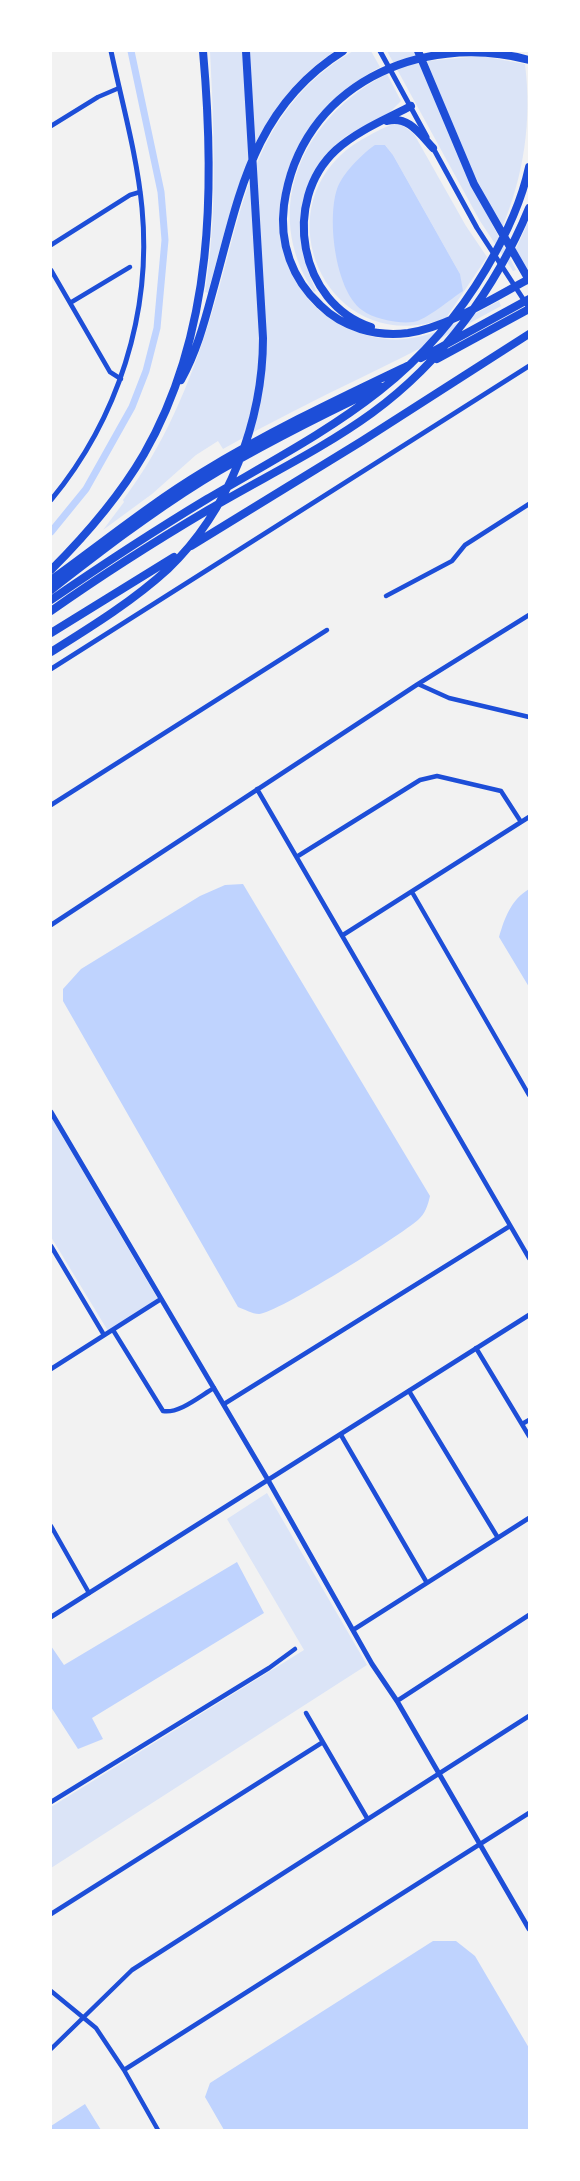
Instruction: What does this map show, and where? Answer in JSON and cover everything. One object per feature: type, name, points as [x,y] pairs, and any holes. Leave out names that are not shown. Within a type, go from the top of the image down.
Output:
[{"type":"highway","points":[[170,401],[196,314],[206,238],[209,173],[203,51]]},
{"type":"highway","points":[[51,652],[144,589],[169,568],[190,544],[208,519],[229,481],[254,417],[260,384],[263,338],[246,51]]},
{"type":"highway","points":[[418,51],[466,167],[491,217],[529,279],[425,329],[390,334],[358,330],[326,311],[300,283],[290,264],[284,243],[286,187],[294,160],[305,138],[321,117],[363,82],[398,64],[446,52],[473,51],[515,56],[529,61]]},
{"type":"highway","points":[[527,51],[529,61]]},
{"type":"highway","points":[[51,570],[97,520],[126,482],[151,441],[194,355],[247,168],[267,129],[285,102],[307,77],[341,52]]},
{"type":"highway","points":[[390,334],[359,323],[334,305],[314,277],[303,236],[305,211],[312,187],[335,150],[353,137],[411,106]]},
{"type":"highway","points":[[377,124],[392,120],[410,123],[433,148]]},
{"type":"highway","points":[[51,600],[157,530],[340,421],[398,377],[439,335],[476,286],[512,221],[529,167]]},
{"type":"highway","points":[[51,611],[162,538],[346,430],[395,394],[447,343],[490,284],[529,208]]},
{"type":"highway","points":[[51,590],[145,520],[229,465],[511,314],[529,299]]},
{"type":"highway","points":[[51,580],[148,508],[222,460],[293,421],[511,314],[529,309]]},
{"type":"highway","points":[[51,633],[528,335]]},
{"type":"street","points":[[51,500],[90,445],[121,379],[132,341],[141,290],[144,239],[140,192],[111,51]]},
{"type":"street","points":[[380,51],[477,228],[529,309]]},
{"type":"street","points":[[51,127],[98,97],[119,88]]},
{"type":"street","points":[[51,245],[130,195],[140,192]]},
{"type":"street","points":[[70,303],[130,267]]},
{"type":"street","points":[[51,270],[110,372],[121,379]]},
{"type":"street","points":[[51,669],[529,366]]},
{"type":"street","points":[[386,596],[452,561],[465,545],[529,504]]},
{"type":"street","points":[[51,925],[418,684],[529,615]]},
{"type":"street","points":[[51,805],[327,630]]},
{"type":"street","points":[[418,684],[449,698],[529,717]]},
{"type":"street","points":[[298,856],[420,780],[437,776],[501,792],[521,822]]},
{"type":"street","points":[[257,789],[529,1258]]},
{"type":"street","points":[[343,935],[529,817]]},
{"type":"street","points":[[412,892],[529,1095]]},
{"type":"street","points":[[51,1112],[529,1928]]},
{"type":"street","points":[[224,1404],[510,1226]]},
{"type":"street","points":[[51,1246],[104,1335]]},
{"type":"street","points":[[51,1369],[161,1299]]},
{"type":"street","points":[[51,1618],[529,1315]]},
{"type":"street","points":[[113,1330],[156,1404],[163,1411],[176,1410],[214,1388]]},
{"type":"street","points":[[476,1348],[529,1436]]},
{"type":"street","points":[[409,1391],[498,1538]]},
{"type":"street","points":[[522,1424],[529,1420]]},
{"type":"street","points":[[341,1435],[427,1583]]},
{"type":"street","points":[[353,1630],[529,1518]]},
{"type":"street","points":[[51,1526],[89,1593]]},
{"type":"street","points":[[397,1701],[529,1615]]},
{"type":"street","points":[[51,1803],[269,1668],[295,1649]]},
{"type":"street","points":[[306,1713],[367,1818]]},
{"type":"street","points":[[51,2049],[132,1970],[529,1716]]},
{"type":"street","points":[[51,1914],[323,1742]]},
{"type":"street","points":[[124,2070],[529,1813]]},
{"type":"street","points":[[51,1991],[96,2028],[124,2070],[158,2130]]},
{"type":"shaded area","points":[[210,51],[335,51],[306,74],[283,100],[264,128],[237,191],[208,293],[205,292],[212,232],[214,172]]},
{"type":"shaded area","points":[[353,51],[371,51],[380,67],[344,91],[315,121],[293,157],[281,199],[281,217],[294,273],[300,287],[319,310],[345,327],[390,339],[430,334],[499,301],[501,306],[223,449],[218,441],[196,455],[152,494],[103,530],[151,458],[194,367],[242,205],[270,136],[291,104],[318,76]]},
{"type":"shaded area","points":[[387,51],[415,51],[466,174],[516,270],[513,271],[480,221]]},
{"type":"shaded area","points":[[481,56],[525,64],[527,127],[521,168],[502,228],[467,161],[427,61]]},
{"type":"shaded area","points":[[387,74],[401,101],[389,113],[346,136],[316,173],[302,243],[316,291],[314,292],[298,261],[291,229],[291,198],[299,168],[313,140],[333,114],[358,92]]},
{"type":"shaded area","points":[[395,124],[402,125],[414,134],[466,226],[487,257],[446,318],[404,326],[367,318],[339,298],[319,269],[310,235],[313,200],[330,167],[361,140]],"holes":[[[375,145],[385,145],[393,155],[460,274]]]},
{"type":"shaded area","points":[[529,220],[529,274],[515,251]]},
{"type":"shaded area","points":[[51,1117],[159,1301],[108,1331],[51,1237]]},
{"type":"shaded area","points":[[267,1493],[367,1665],[51,1868],[51,1807],[304,1650],[227,1519]]},
{"type":"water","points":[[375,145],[385,145],[393,155],[460,274],[463,291],[418,321],[386,320],[362,310],[345,287],[340,271],[333,235],[337,189],[353,165]]},
{"type":"water","points":[[243,884],[430,1196],[423,1215],[407,1228],[312,1288],[270,1311],[259,1314],[238,1307],[63,1001],[63,989],[81,969],[200,896],[225,885]]},
{"type":"water","points":[[529,889],[529,987],[499,937],[510,910],[518,898]]},
{"type":"water","points":[[237,1562],[264,1613],[92,1718],[103,1739],[78,1749],[51,1707],[51,1646],[64,1665]]},
{"type":"water","points":[[433,1941],[456,1941],[475,1956],[529,2048],[529,2130],[224,2130],[205,2097],[210,2083]]},
{"type":"water","points":[[85,2104],[101,2130],[51,2130],[51,2126]]},
{"type":"waterway","points":[[51,532],[86,489],[132,407],[146,371],[157,328],[165,240],[161,192],[131,51]]}]
